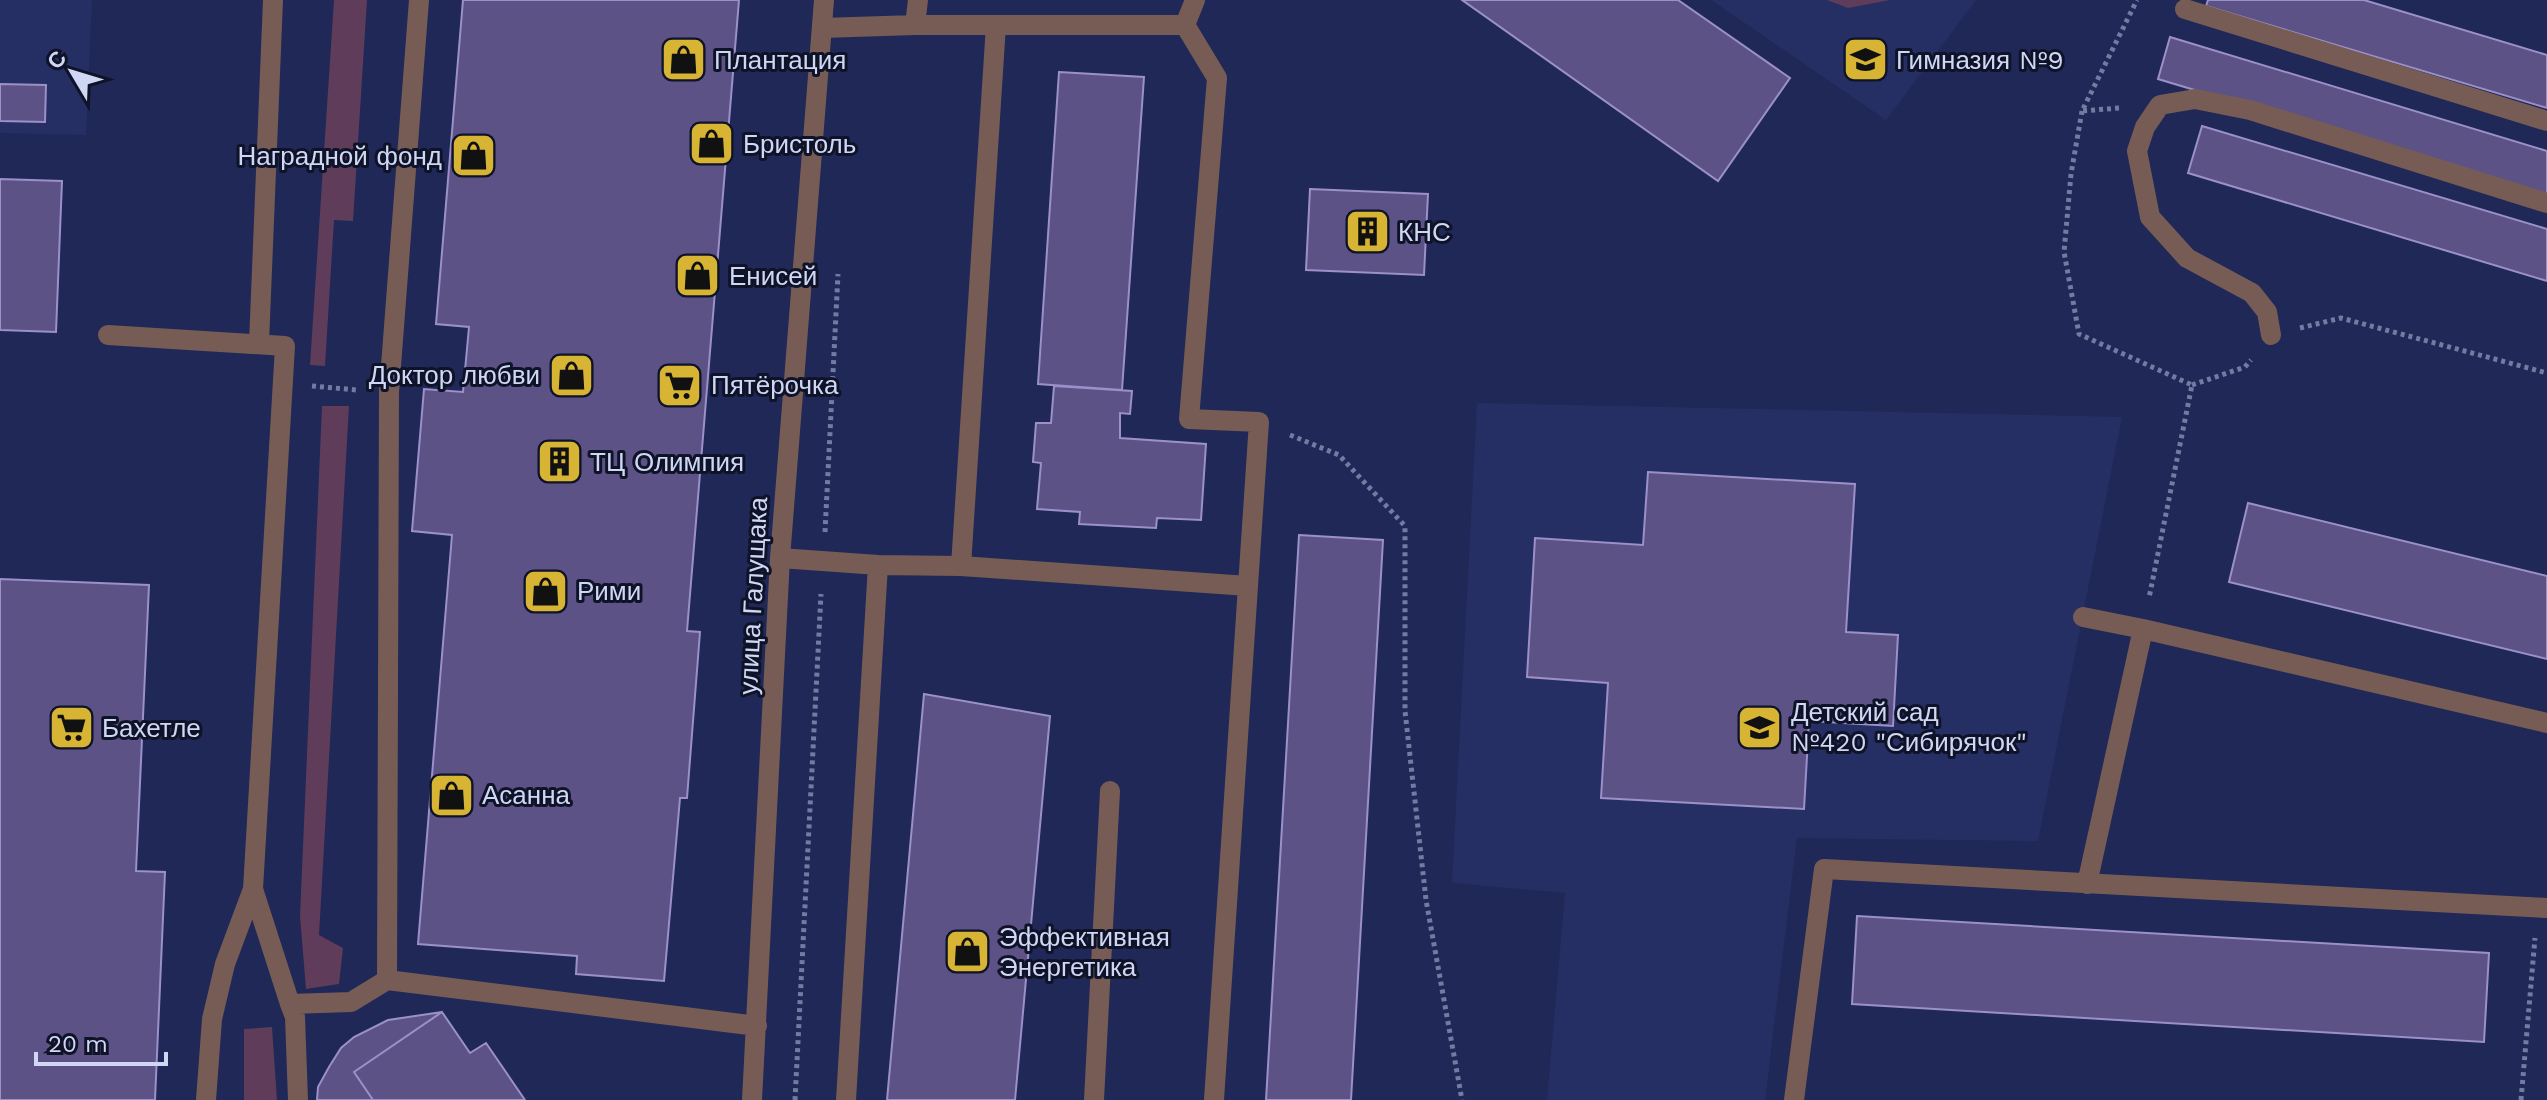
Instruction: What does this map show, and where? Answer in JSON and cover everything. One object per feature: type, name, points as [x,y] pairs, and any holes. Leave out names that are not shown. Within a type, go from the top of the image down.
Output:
[{"type":"street","points":[[259,343],[273,0]]},
{"type":"street","points":[[387,980],[389,392],[419,0]]},
{"type":"street","name":"улица Галущака","points":[[752,1100],[780,558],[824,0]]},
{"type":"street","points":[[915,25],[918,0]]},
{"type":"street","points":[[1185,25],[1195,0]]},
{"type":"street","points":[[2185,9],[2547,121]]},
{"type":"street","points":[[961,566],[996,25]]},
{"type":"street","points":[[822,28],[1185,25]]},
{"type":"street","points":[[1185,25],[1217,78],[1189,419],[1259,422],[1214,1100]]},
{"type":"street","points":[[2271,335],[2267,312],[2252,293],[2187,258],[2150,217],[2137,151],[2145,127],[2160,105],[2195,99],[2250,110],[2547,203]]},
{"type":"street","points":[[108,335],[285,346],[253,889],[225,964],[212,1019],[206,1100]]},
{"type":"street","points":[[780,558],[878,565],[961,566],[1248,586]]},
{"type":"street","points":[[846,1100],[878,565]]},
{"type":"street","points":[[2083,617],[2547,723]]},
{"type":"street","points":[[2087,884],[2143,629]]},
{"type":"street","points":[[1094,1100],[1110,791]]},
{"type":"street","points":[[1794,1100],[1824,869],[2542,908]]},
{"type":"street","points":[[253,889],[295,1017],[298,1100]]},
{"type":"street","points":[[290,1004],[351,1002],[387,980],[757,1026]]},
{"type":"path","points":[[2137,0],[2082,111],[2071,174],[2064,252],[2079,334],[2192,385],[2245,367],[2271,335],[2341,318],[2547,373]]},
{"type":"path","points":[[2082,111],[2160,105]]},
{"type":"path","points":[[2143,629],[2192,385]]},
{"type":"path","points":[[319,387],[361,391]]},
{"type":"path","points":[[1259,422],[1339,455],[1405,526],[1405,711],[1426,900],[1462,1100]]},
{"type":"path","points":[[2521,1100],[2542,908]]},
{"type":"shaded area","points":[[0,0],[92,0],[86,135],[0,133]]},
{"type":"shaded area","points":[[334,0],[367,0],[353,221],[334,220],[325,366],[310,365]]},
{"type":"shaded area","name":"Гимназия №9","points":[[1711,0],[1976,0],[1886,120]]},
{"type":"shaded area","points":[[1827,0],[1890,0],[1848,8]]},
{"type":"shaded area","name":"Детский сад №420 \"Сибирячок\"","points":[[1477,403],[2122,417],[2038,841],[1797,838],[1765,1100],[1547,1100],[1565,893],[1452,883]]},
{"type":"shaded area","points":[[322,406],[349,406],[319,935],[343,948],[339,984],[306,989],[300,916]]},
{"type":"shaded area","points":[[272,1027],[277,1100],[244,1100],[244,1029]]},
{"type":"building","name":"ТЦ Олимпия","points":[[463,0],[739,0],[687,631],[700,632],[687,798],[680,798],[664,981],[576,974],[577,956],[418,944],[452,535],[412,531],[424,389],[463,392],[469,327],[436,324]]},
{"type":"building","points":[[1462,0],[1678,0],[1790,78],[1718,181]]},
{"type":"building","points":[[2208,0],[2364,0],[2547,55],[2547,108],[2206,6]]},
{"type":"building","points":[[2170,37],[2547,151],[2547,196],[2158,79]]},
{"type":"building","points":[[1059,72],[1144,77],[1122,390],[1038,384]]},
{"type":"building","points":[[0,84],[46,85],[45,122],[0,121]]},
{"type":"building","points":[[2202,126],[2547,229],[2547,281],[2188,173]]},
{"type":"building","points":[[0,179],[62,181],[56,332],[0,330]]},
{"type":"building","name":"КНС","points":[[1310,189],[1428,194],[1424,275],[1306,270]]},
{"type":"building","points":[[1054,386],[1132,391],[1130,414],[1120,413],[1120,438],[1206,444],[1201,520],[1157,518],[1156,528],[1079,524],[1080,512],[1037,509],[1041,463],[1033,462],[1036,423],[1051,423]]},
{"type":"building","points":[[1648,472],[1855,484],[1846,632],[1898,635],[1893,726],[1809,721],[1804,809],[1601,798],[1608,683],[1527,677],[1535,538],[1643,545]]},
{"type":"building","points":[[2248,503],[2547,576],[2547,659],[2229,582]]},
{"type":"building","points":[[1299,535],[1383,540],[1351,1100],[1266,1100]]},
{"type":"building","name":"Бахетле","points":[[0,579],[149,585],[136,871],[165,872],[155,1100],[0,1100]]},
{"type":"building","points":[[924,694],[1050,716],[1015,1100],[887,1100]]},
{"type":"building","points":[[1857,916],[2489,953],[2484,1042],[1852,1004]]},
{"type":"building","points":[[442,1012],[470,1053],[486,1043],[525,1100],[373,1100],[354,1072]]},
{"type":"building","points":[[442,1012],[354,1072],[373,1100],[317,1100],[318,1087],[329,1067],[341,1048],[354,1037],[388,1020]]},
{"type":"place","name":"Плантация","points":[[683,60]]},
{"type":"place","name":"Гимназия №9","points":[[1865,60]]},
{"type":"place","name":"Бристоль","points":[[712,144]]},
{"type":"place","name":"Наградной фонд","points":[[473,156]]},
{"type":"place","name":"КНС","points":[[1367,232]]},
{"type":"place","name":"Енисей","points":[[698,276]]},
{"type":"place","name":"Доктор любви","points":[[571,375]]},
{"type":"place","name":"Пятёрочка","points":[[680,385]]},
{"type":"place","name":"ТЦ Олимпия","points":[[559,462]]},
{"type":"place","name":"Рими","points":[[546,591]]},
{"type":"place","name":"Детский сад №420 \"Сибирячок\"","points":[[1760,727]]},
{"type":"place","name":"Бахетле","points":[[71,728]]},
{"type":"place","name":"Асанна","points":[[451,795]]},
{"type":"place","name":"Эффективная Энергетика","points":[[968,952]]}]
